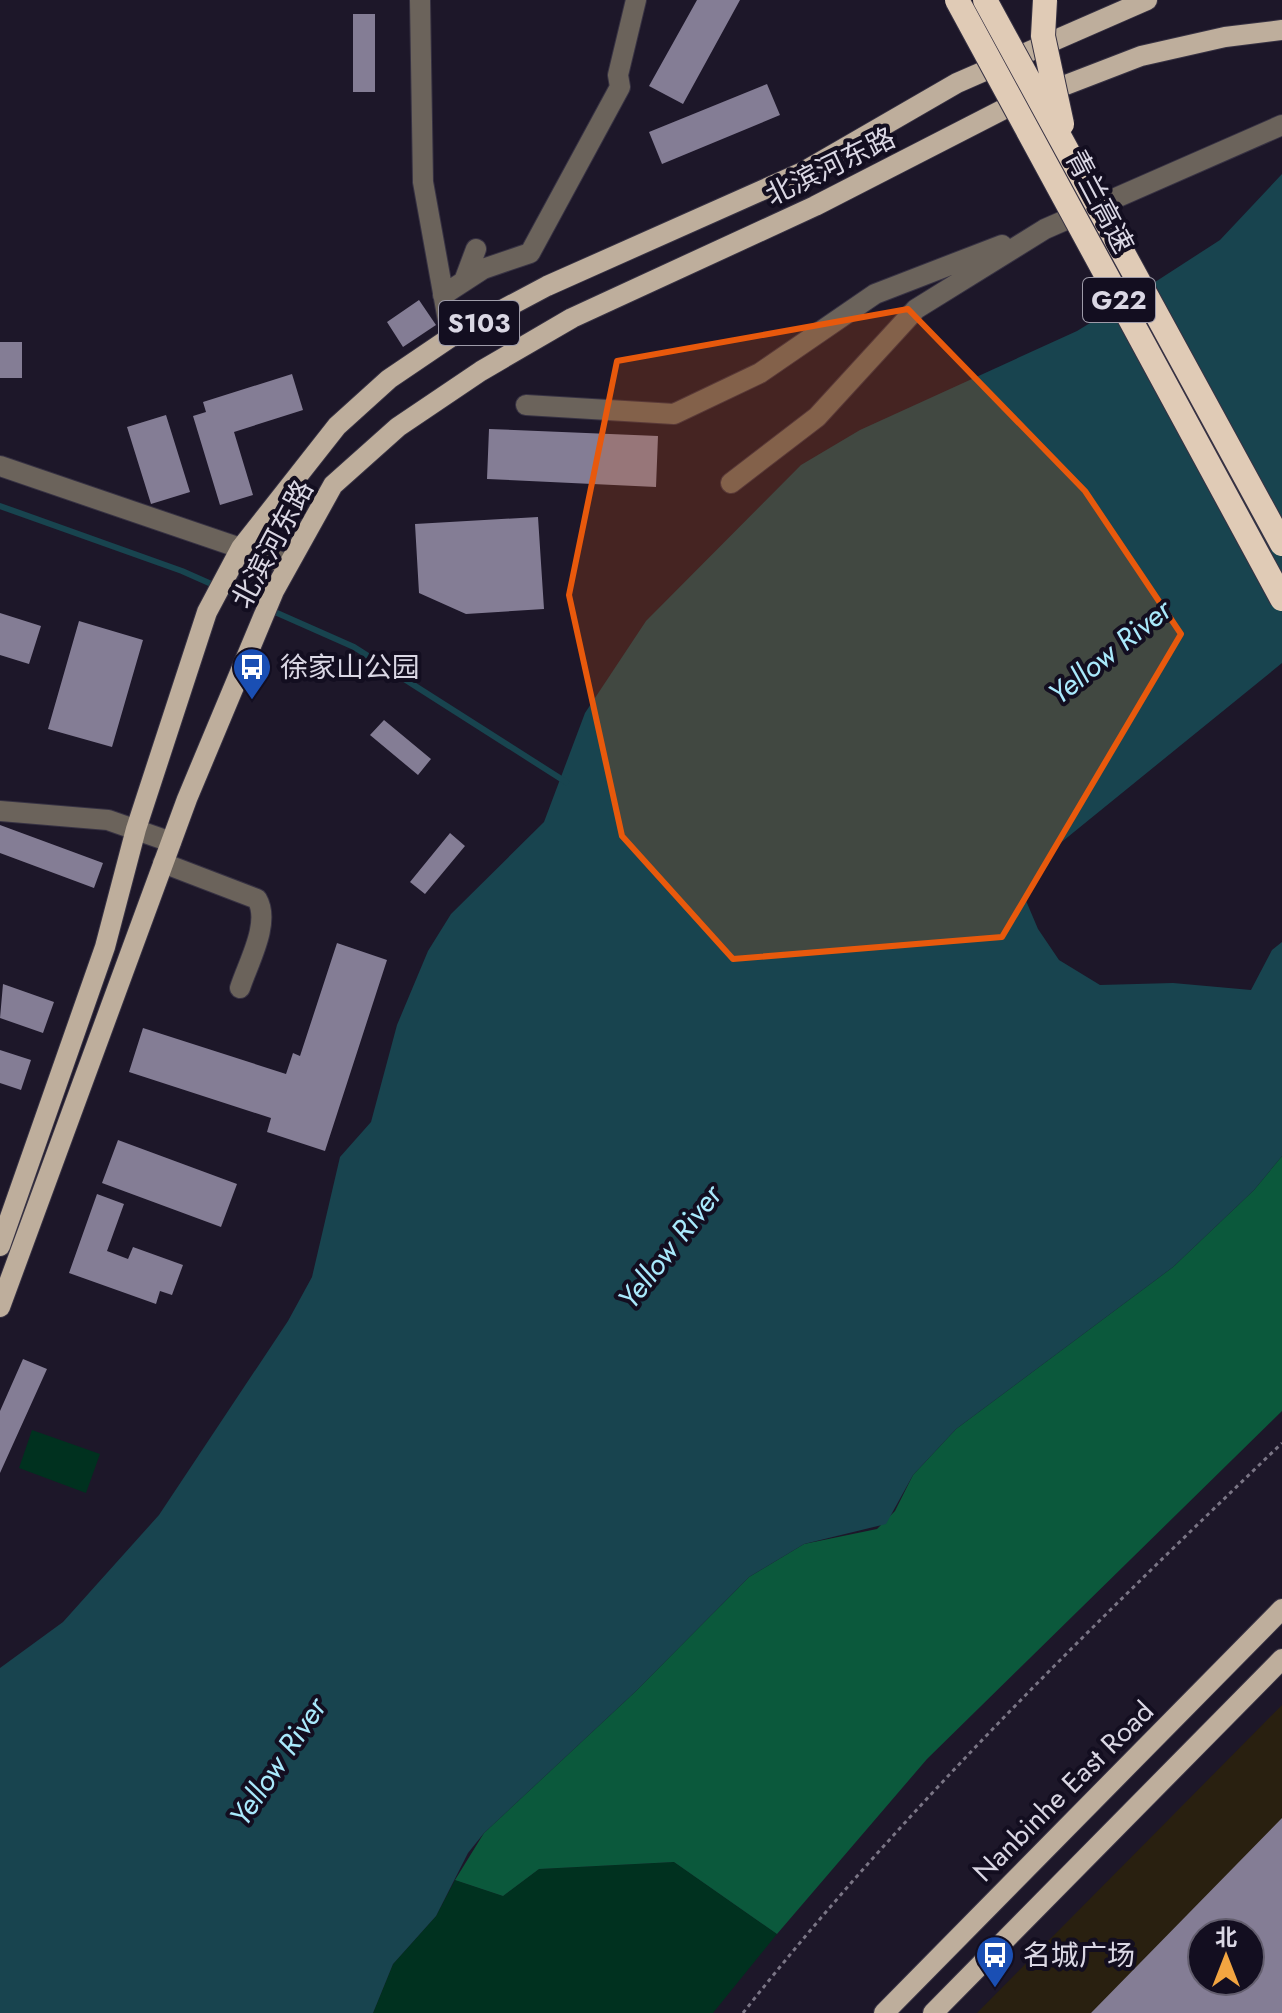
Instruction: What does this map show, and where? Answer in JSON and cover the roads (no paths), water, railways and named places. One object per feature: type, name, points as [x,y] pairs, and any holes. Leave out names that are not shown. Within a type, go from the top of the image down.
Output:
[{"type":"highway","name":"青兰高速","points":[[957,0],[1282,599]]},
{"type":"highway","points":[[985,0],[1077,172]]},
{"type":"highway","points":[[1045,0],[1043,36],[1049,76],[1077,172]]},
{"type":"highway","name":"青兰高速","points":[[1077,172],[1282,544]]},
{"type":"main road","name":"北滨河东路","points":[[0,1246],[105,947],[136,829],[207,612],[241,548],[337,426],[389,379],[451,337],[547,286],[803,172],[957,83],[1140,1]]},
{"type":"main road","name":"北滨河东路","points":[[0,1307],[171,842],[274,591],[333,485],[398,427],[481,371],[572,318],[815,206],[1006,108],[1141,56],[1225,37],[1282,30]]},
{"type":"main road","name":"Nanbinhe East Road","points":[[884,2013],[1282,1609]]},
{"type":"main road","points":[[933,2013],[1282,1659]]},
{"type":"street","points":[[420,0],[423,182],[451,337]]},
{"type":"street","points":[[443,295],[483,269],[530,253],[620,87],[618,75],[636,0]]},
{"type":"street","points":[[526,405],[674,414],[760,373],[875,294],[1045,229],[1282,125]]},
{"type":"street","points":[[731,483],[817,417],[916,309],[1045,229]]},
{"type":"street","points":[[464,281],[476,249]]},
{"type":"street","points":[[0,466],[287,564]]},
{"type":"street","points":[[0,811],[108,820],[171,842]]},
{"type":"street","points":[[163,863],[257,899],[261,922],[240,988]]},
{"type":"water","name":"Yellow River","points":[[1282,174],[1282,663],[1058,845],[1024,896],[1038,929],[1059,960],[1100,985],[1173,983],[1251,990],[1272,950],[1282,942],[1282,1156],[1254,1190],[1173,1267],[956,1429],[913,1475],[886,1524],[804,1544],[749,1577],[636,1691],[484,1833],[468,1853],[436,1916],[393,1964],[373,2013],[0,2013],[0,1668],[63,1622],[159,1515],[288,1321],[312,1277],[340,1157],[371,1122],[397,1025],[428,951],[451,914],[544,822],[585,713],[646,621],[801,465],[860,430],[1077,331],[1220,240]]},
{"type":"waterway","points":[[0,506],[182,571],[354,647],[566,782]]},
{"type":"place","name":"徐家山公园","points":[[252,701]]},
{"type":"place","name":"名城广场","points":[[995,1989]]}]
